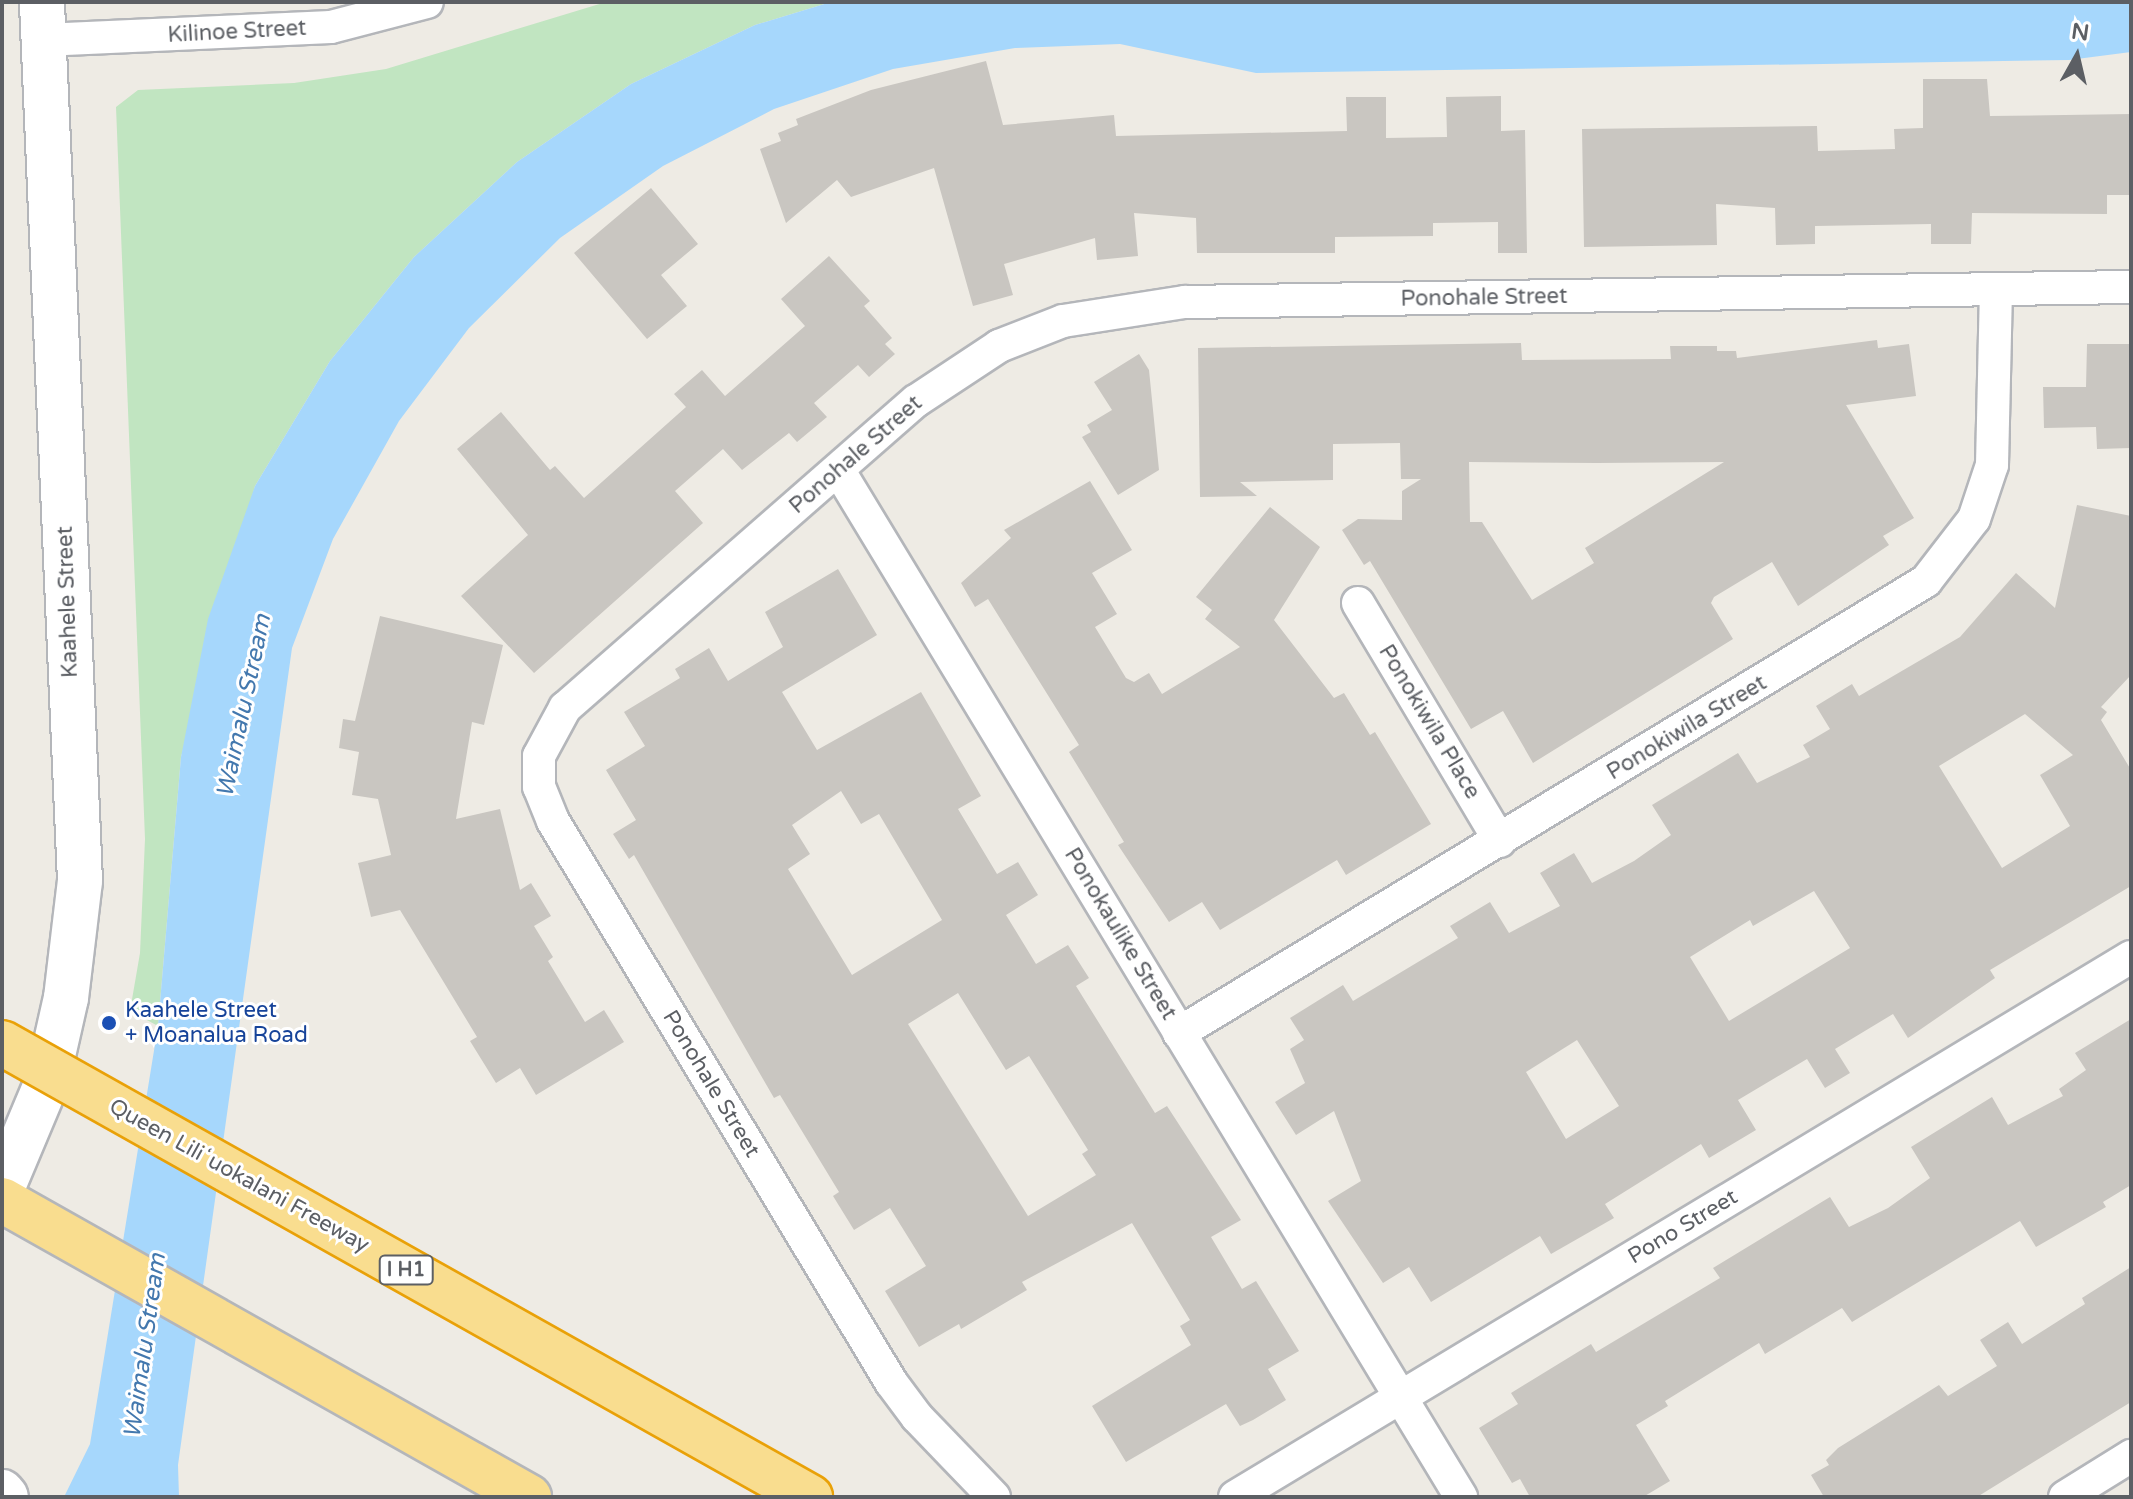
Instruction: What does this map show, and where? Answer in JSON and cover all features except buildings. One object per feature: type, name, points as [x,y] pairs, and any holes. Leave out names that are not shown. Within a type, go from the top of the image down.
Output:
[{"type":"highway","name":"Queen Liliʻuokalani Freeway","points":[[2,1043],[810,1497]]},
{"type":"highway","points":[[2,1200],[529,1497]]},
{"type":"street","name":"Kilinoe Street","points":[[42,21],[331,27],[427,2]]},
{"type":"street","name":"Kaahele Street","points":[[2,1189],[47,1082],[66,998],[80,881],[42,21]]},
{"type":"street","name":"Ponohale Street","points":[[994,1497],[917,1417],[891,1382],[553,821],[539,787],[544,738],[565,708],[916,401],[971,362],[1031,332],[1096,312],[1185,302],[2131,287]]},
{"type":"street","name":"Ponokiwila Street","points":[[1179,1033],[1900,599],[1945,562],[1974,519],[1992,465],[1996,290]]},
{"type":"street","name":"Ponokaulike Street","points":[[839,471],[1461,1497]]},
{"type":"street","name":"Ponokiwila Place","points":[[1358,603],[1500,841]]},
{"type":"street","name":"Pono Street","points":[[1235,1497],[2131,957]]},
{"type":"street","points":[[2065,1497],[2131,1456]]},
{"type":"street","points":[[2,1492],[6,1497]]},
{"type":"green space","points":[[606,2],[831,2],[755,25],[631,84],[517,162],[414,257],[330,361],[255,486],[181,757],[158,1026],[130,1011],[140,953],[145,839],[116,107],[138,90],[294,83],[386,69]]},
{"type":"water","name":"Waimalu Stream","points":[[831,2],[2131,2],[2131,52],[2069,60],[1256,73],[1120,44],[1015,48],[893,69],[774,109],[663,166],[560,238],[469,328],[399,421],[333,539],[292,648],[178,1465],[179,1497],[64,1497],[90,1444],[158,1026],[181,757],[208,619],[255,486],[330,361],[414,257],[517,162],[631,84],[755,25]]},
{"type":"place","name":"Kaahele Street + Moanalua Road","points":[[109,1023]]}]
